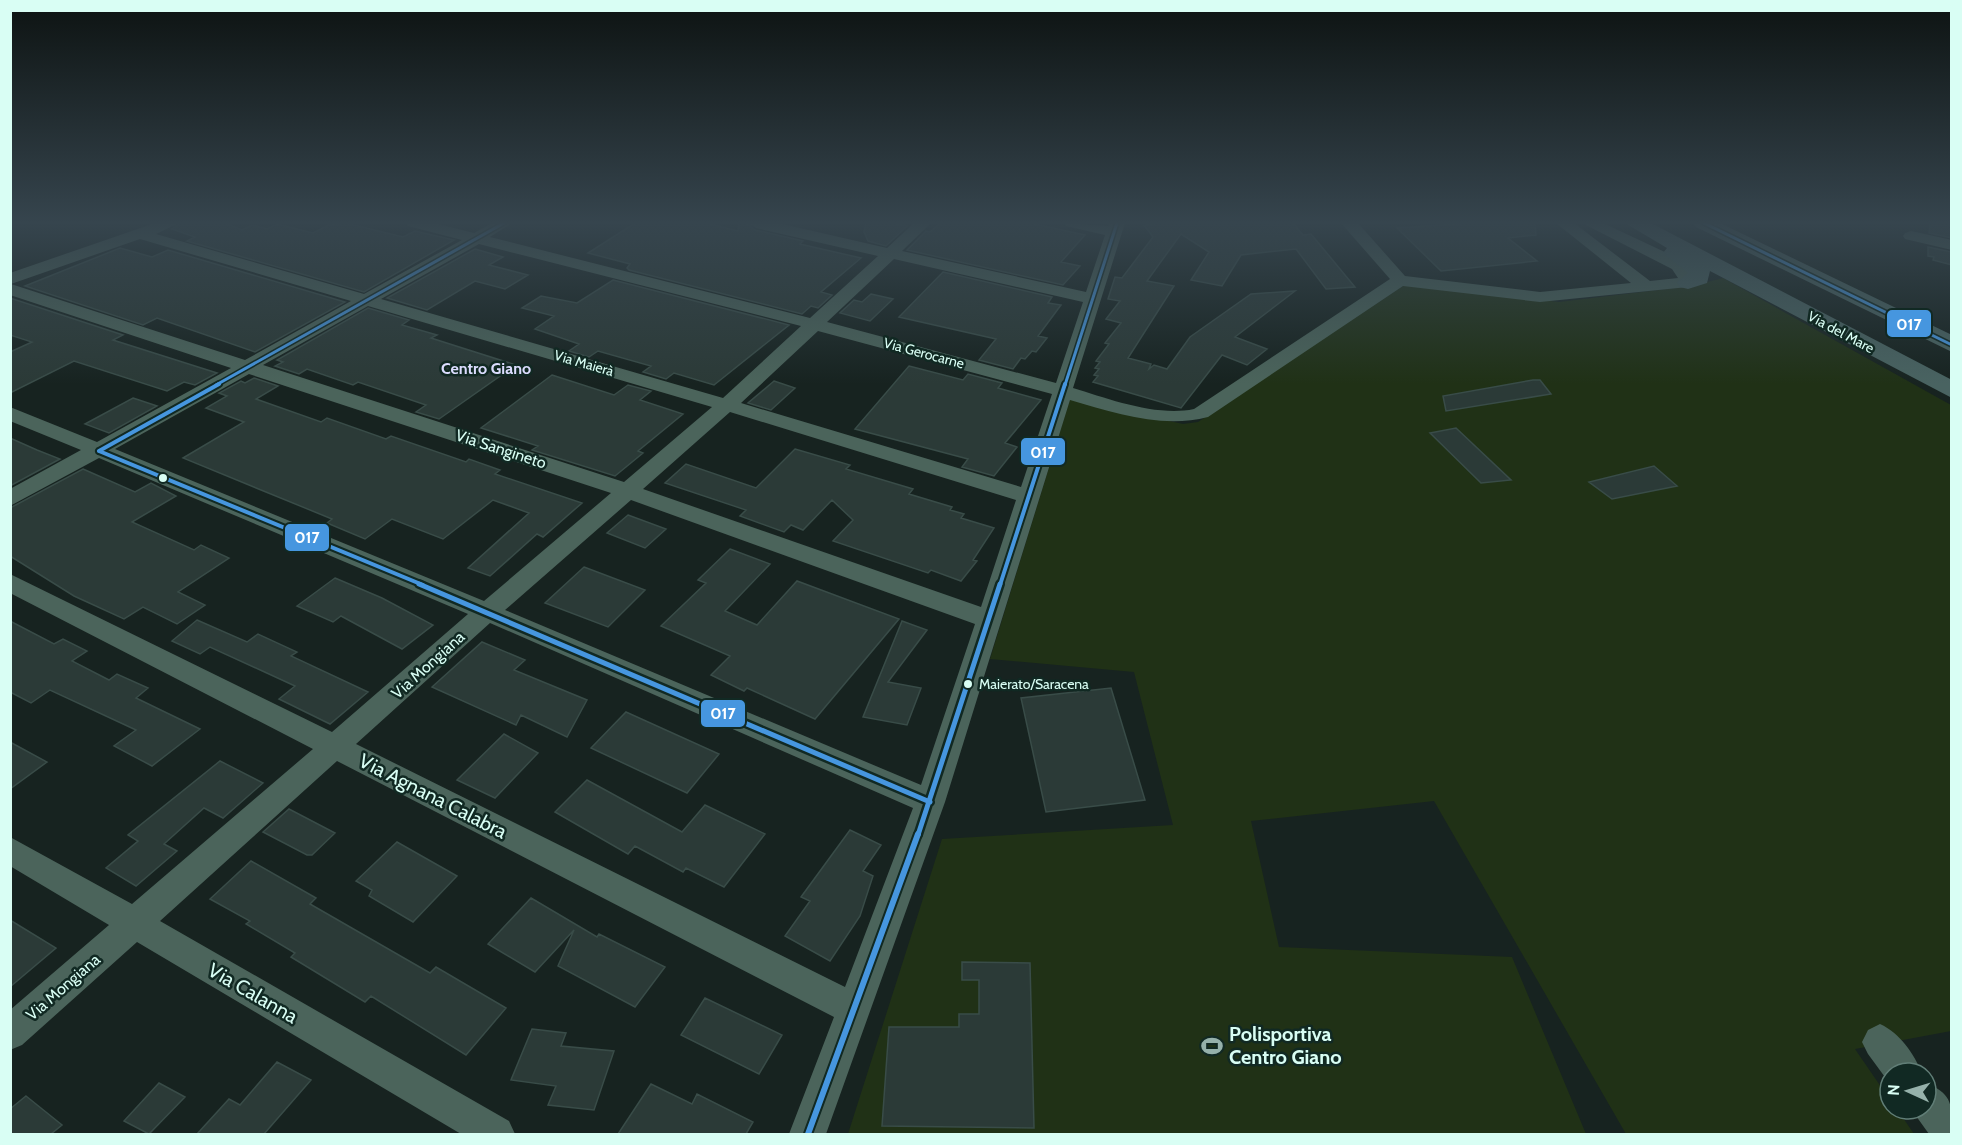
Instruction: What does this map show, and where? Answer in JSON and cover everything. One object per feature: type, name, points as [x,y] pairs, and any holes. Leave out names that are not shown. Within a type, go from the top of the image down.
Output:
[{"type":"main road","points":[[1688,282],[1699,276]]},
{"type":"main road","name":"Via del Mare","points":[[1736,276],[1952,390]]},
{"type":"main road","points":[[1812,276],[1952,345]]},
{"type":"street","name":"Via Maierà","points":[[286,276],[727,405],[1027,496]]},
{"type":"street","points":[[10,499],[408,276]]},
{"type":"street","name":"Via Gerocarne","points":[[630,276],[816,323],[1061,391],[1172,418],[1197,415],[1400,280]]},
{"type":"street","name":"Via Mongiana","points":[[10,1033],[487,612],[727,405],[865,276]]},
{"type":"street","points":[[993,276],[1092,299]]},
{"type":"street","points":[[808,1134],[930,802],[1100,276]]},
{"type":"street","points":[[1397,276],[1400,280],[1540,297],[1688,282],[1686,276]]},
{"type":"street","points":[[1634,276],[1648,287]]},
{"type":"street","name":"Via Sangineto","points":[[10,289],[627,491],[988,619]]},
{"type":"street","points":[[10,413],[487,612],[930,802]]},
{"type":"street","name":"Via Agnana Calabra","points":[[10,582],[855,1010]]},
{"type":"street","name":"Via Calanna","points":[[10,850],[496,1134]]},
{"type":"street","points":[[1880,1042],[1895,1061]]},
{"type":"street","points":[[1938,1116],[1952,1133]]},
{"type":"green space","points":[[1723,278],[1951,405],[1951,1031],[1855,1049],[1878,1083],[1878,1121],[1905,1121],[1914,1134],[1626,1134],[1434,801],[1251,821],[1279,947],[1512,957],[1586,1134],[848,1134],[942,839],[1173,825],[1134,672],[990,659],[1070,399],[1183,424],[1198,422],[1406,284],[1559,302],[1692,286]]},
{"type":"building","points":[[49,276],[258,276],[345,302],[255,352],[157,318],[143,325],[25,286]]},
{"type":"building","points":[[310,276],[391,276],[364,292]]},
{"type":"building","points":[[426,276],[526,276],[505,289],[475,281],[427,310],[387,298]]},
{"type":"building","points":[[654,276],[839,276],[821,292],[832,295],[818,308],[811,306],[802,314]]},
{"type":"building","points":[[939,276],[962,276],[1052,297],[1048,303],[1061,305],[1038,336],[1047,338],[1036,352],[1032,351],[1025,359],[1021,358],[1013,369],[979,360],[996,339],[899,317]]},
{"type":"building","points":[[1025,276],[1071,276],[1063,285]]},
{"type":"building","points":[[1150,276],[1147,281],[1174,286],[1128,358],[1151,364],[1149,369],[1154,365],[1167,369],[1190,337],[1251,294],[1295,291],[1235,337],[1267,349],[1247,365],[1222,355],[1181,408],[1093,382],[1098,376],[1094,375],[1099,369],[1095,368],[1100,362],[1096,361],[1109,344],[1105,343],[1121,323],[1106,319],[1120,301],[1108,299],[1115,277]]},
{"type":"building","points":[[1193,276],[1228,276],[1222,286],[1191,280]]},
{"type":"building","points":[[1317,276],[1346,276],[1355,287],[1326,289]]},
{"type":"building","points":[[613,280],[789,325],[714,385],[674,373],[666,379],[643,372],[651,366],[598,351],[589,357],[569,351],[579,344],[535,329],[554,316],[522,308],[541,296],[577,303]]},
{"type":"building","points":[[871,294],[893,299],[870,321],[840,313],[854,300],[862,302]]},
{"type":"building","points":[[10,298],[123,335],[113,340],[217,373],[195,385],[184,382],[167,391],[74,361],[10,393],[10,352],[32,342],[10,335]]},
{"type":"building","points":[[368,308],[409,320],[402,325],[437,335],[431,338],[516,365],[439,419],[416,412],[426,405],[358,382],[353,385],[307,369],[299,374],[275,366],[283,362],[277,360]]},
{"type":"building","points":[[909,366],[963,380],[968,374],[1002,383],[998,388],[1041,400],[1005,443],[1017,447],[994,476],[962,467],[968,459],[855,429]]},
{"type":"building","points":[[552,375],[614,395],[628,385],[651,391],[640,400],[683,414],[638,451],[643,453],[615,476],[532,450],[538,446],[481,428]]},
{"type":"building","points":[[254,378],[278,386],[256,399],[321,422],[327,418],[386,439],[391,436],[466,462],[469,459],[500,470],[495,474],[582,503],[543,537],[537,534],[490,576],[468,568],[529,513],[493,500],[443,539],[392,519],[365,539],[327,523],[332,519],[183,458],[244,422],[206,408],[227,396],[219,393],[241,381],[245,383]]},
{"type":"building","points":[[1540,380],[1551,394],[1446,411],[1443,396]]},
{"type":"building","points":[[774,381],[795,388],[771,410],[748,403]]},
{"type":"building","points":[[133,398],[157,406],[109,433],[85,424]]},
{"type":"building","points":[[1456,428],[1511,480],[1481,483],[1430,433]]},
{"type":"building","points":[[10,438],[37,450],[60,459],[10,486]]},
{"type":"building","points":[[795,449],[850,465],[846,469],[913,489],[909,494],[952,507],[950,510],[964,514],[961,518],[994,528],[973,560],[977,561],[961,581],[931,570],[928,573],[833,541],[853,520],[832,500],[803,530],[791,525],[784,532],[740,516],[746,510],[665,483],[686,464],[756,488]]},
{"type":"building","points":[[1654,466],[1677,486],[1612,499],[1589,482]]},
{"type":"building","points":[[83,469],[135,492],[151,483],[176,496],[132,522],[194,550],[201,545],[229,558],[178,592],[205,605],[177,624],[143,607],[124,619],[74,596],[10,556],[10,508]]},
{"type":"building","points":[[628,515],[666,529],[645,548],[607,533]]},
{"type":"building","points":[[730,549],[770,564],[725,611],[757,625],[797,581],[899,619],[815,719],[747,688],[744,691],[711,675],[730,656],[661,626],[706,583],[698,580]]},
{"type":"building","points":[[584,567],[645,590],[608,627],[545,603]]},
{"type":"building","points":[[335,578],[382,598],[433,625],[402,649],[341,616],[333,622],[297,606]]},
{"type":"building","points":[[197,620],[247,642],[258,634],[297,652],[291,656],[368,692],[330,724],[279,699],[295,686],[210,647],[200,654],[172,641]]},
{"type":"building","points":[[10,621],[54,644],[63,639],[87,651],[72,661],[109,680],[117,674],[148,688],[136,698],[200,729],[152,766],[114,746],[136,730],[50,690],[31,703],[10,692]]},
{"type":"building","points":[[902,621],[927,630],[888,682],[921,688],[907,725],[863,717]]},
{"type":"building","points":[[482,642],[525,660],[514,670],[587,700],[567,737],[521,715],[516,725],[432,687]]},
{"type":"building","points":[[1111,688],[1145,800],[1046,812],[1021,698]]},
{"type":"building","points":[[626,712],[719,754],[687,793],[591,748]]},
{"type":"building","points":[[504,734],[538,753],[495,798],[457,780]]},
{"type":"building","points":[[10,742],[47,762],[10,789]]},
{"type":"building","points":[[220,761],[263,783],[223,818],[204,808],[164,844],[177,851],[136,886],[106,868],[138,841],[128,835]]},
{"type":"building","points":[[587,780],[682,832],[705,805],[765,834],[724,887],[686,868],[683,872],[635,846],[628,854],[555,812]]},
{"type":"building","points":[[289,809],[335,833],[312,855],[307,855],[263,832]]},
{"type":"building","points":[[850,830],[881,845],[863,871],[873,876],[860,916],[830,961],[785,936],[810,901],[801,897]]},
{"type":"building","points":[[397,842],[457,876],[413,922],[369,896],[372,890],[356,881]]},
{"type":"building","points":[[251,861],[316,898],[310,904],[430,973],[436,967],[506,1008],[466,1055],[371,996],[365,1002],[291,957],[295,953],[246,924],[250,921],[210,899]]},
{"type":"building","points":[[531,898],[597,937],[599,934],[665,967],[635,1007],[558,966],[574,930],[535,972],[488,944]]},
{"type":"building","points":[[10,920],[56,948],[10,987]]},
{"type":"building","points":[[962,962],[1030,963],[1034,1128],[882,1126],[889,1027],[959,1027],[959,1014],[979,1014],[979,980],[962,980]]},
{"type":"building","points":[[705,998],[782,1035],[759,1074],[681,1035]]},
{"type":"building","points":[[532,1029],[566,1033],[561,1046],[614,1051],[594,1110],[548,1105],[556,1086],[511,1080]]},
{"type":"building","points":[[277,1062],[311,1080],[264,1134],[197,1134],[229,1099],[240,1105]]},
{"type":"building","points":[[159,1083],[185,1097],[149,1134],[124,1121]]},
{"type":"building","points":[[651,1084],[692,1104],[697,1094],[753,1122],[746,1134],[618,1134]]},
{"type":"building","points":[[26,1096],[62,1125],[51,1134],[10,1134],[10,1109]]},
{"type":"transit line","name":"017","points":[[99,451],[409,276]]},
{"type":"transit line","name":"017","points":[[808,1134],[930,802],[1100,276]]},
{"type":"transit line","name":"017","points":[[1813,276],[1952,345]]},
{"type":"transit line","name":"017","points":[[99,451],[487,612],[930,802]]},
{"type":"place","name":"Maierato/Saracena","points":[[968,684]]},
{"type":"place","name":"Polisportiva Centro Giano","points":[[1212,1046]]},
{"type":"district","name":"Centro Giano","points":[[486,368]]}]
